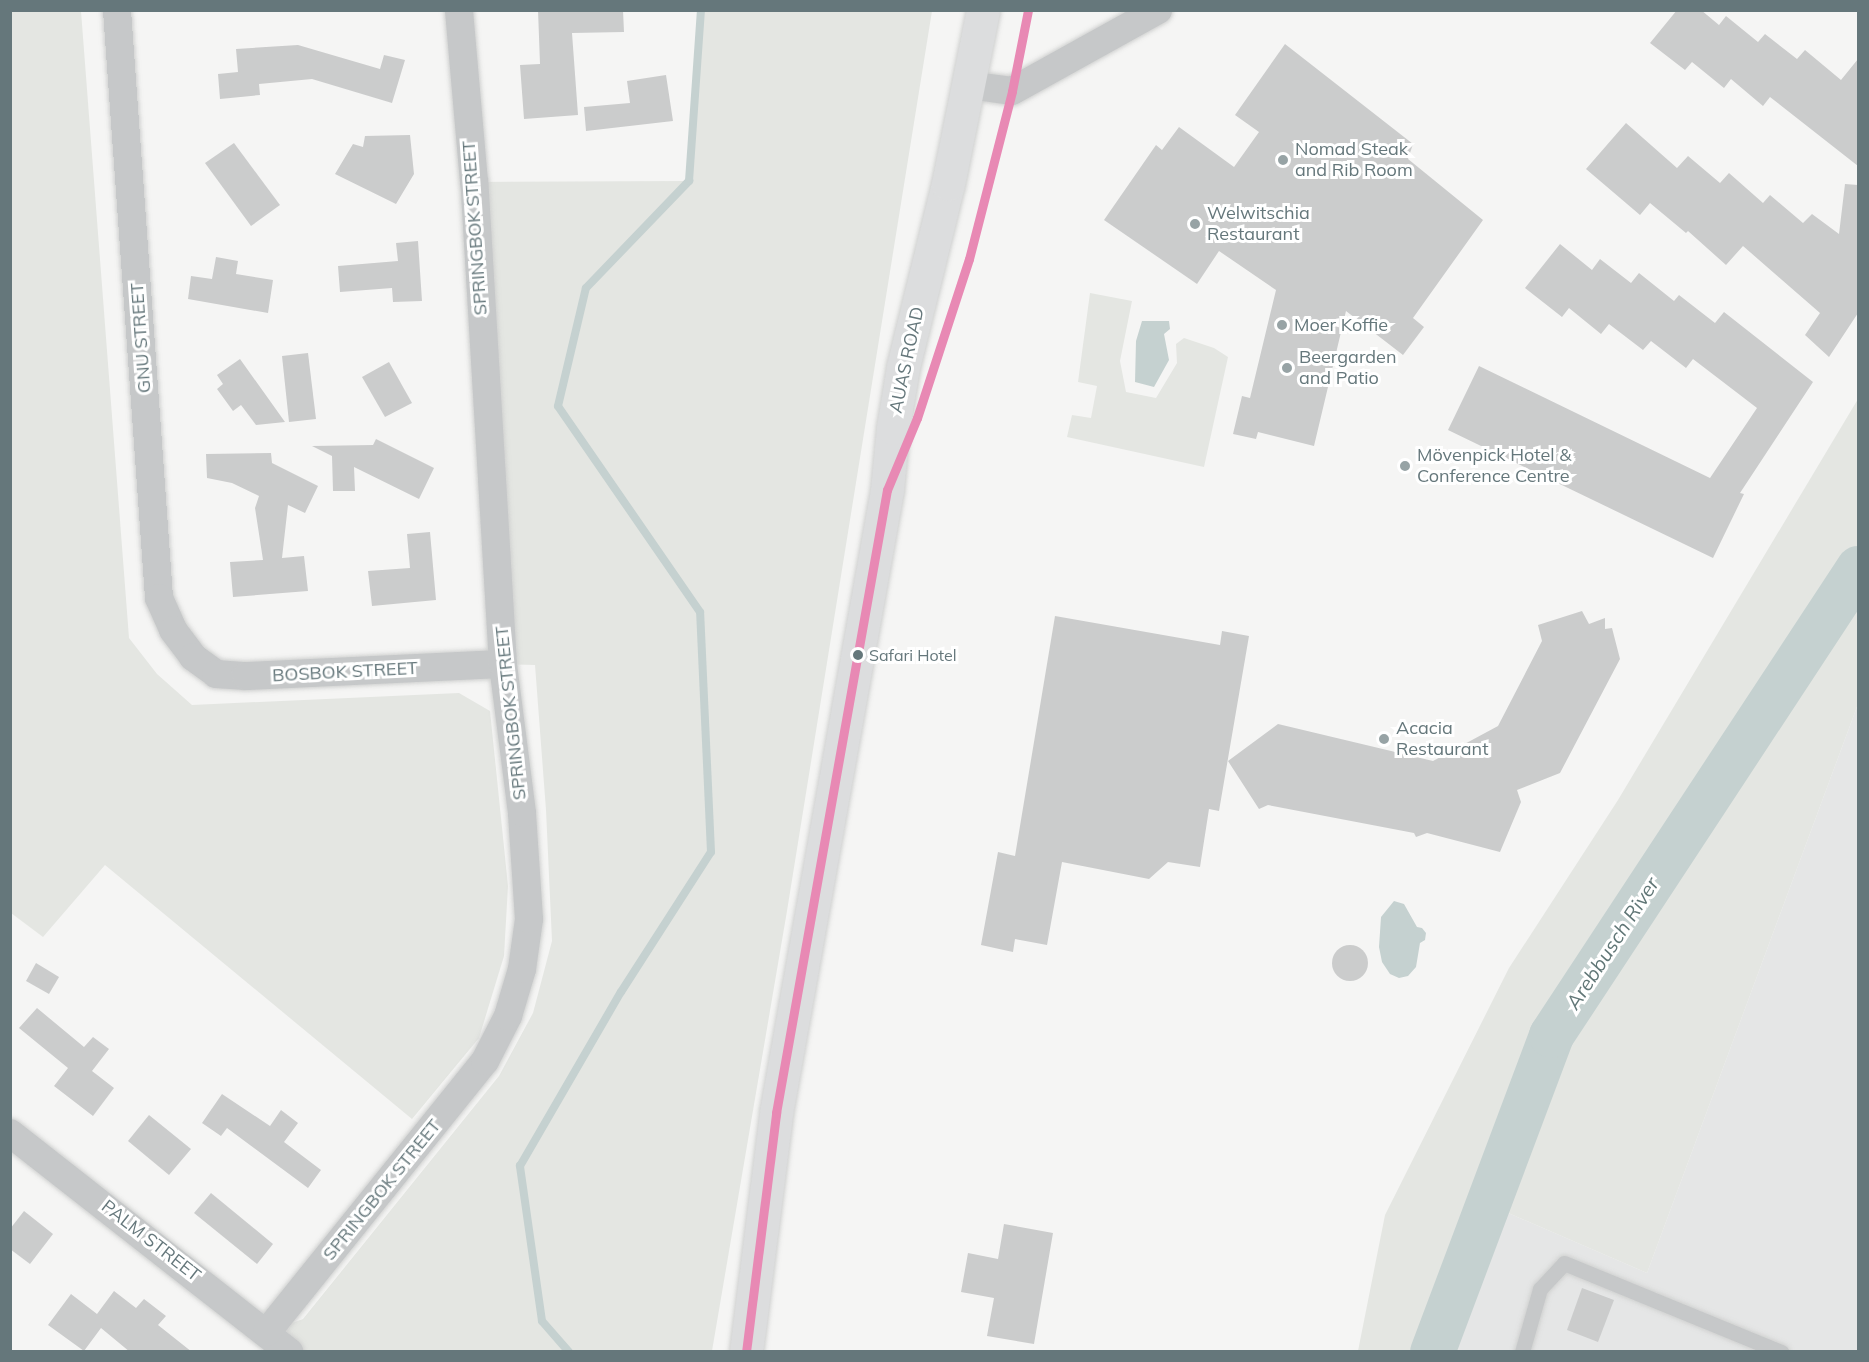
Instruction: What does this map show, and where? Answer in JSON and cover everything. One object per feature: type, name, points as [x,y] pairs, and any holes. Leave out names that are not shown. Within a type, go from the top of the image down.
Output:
[{"type":"main road","name":"AUAS ROAD","points":[[746,1352],[776,1113],[887,490],[902,377],[948,184],[983,10]]},
{"type":"street","name":"GNU STREET","points":[[117,10],[159,598],[173,630],[193,657]]},
{"type":"street","name":"SPRINGBOK STREET","points":[[267,1332],[484,1061],[508,1016],[522,969],[530,919],[522,813],[502,664],[474,182],[459,10]]},
{"type":"street","points":[[968,85],[1012,91],[1158,10]]},
{"type":"street","name":"BOSBOK STREET","points":[[193,657],[216,674],[246,676],[502,664]]},
{"type":"street","name":"PALM STREET","points":[[10,1132],[290,1352]]},
{"type":"lane","points":[[1522,1352],[1540,1289],[1563,1263],[1781,1352]]},
{"type":"shaded area","points":[[10,11],[81,11],[129,638],[157,674],[192,705],[459,693],[490,711],[508,886],[504,956],[479,1038],[412,1119],[105,865],[43,937],[11,913]]},
{"type":"shaded area","points":[[701,11],[932,11],[787,911],[712,1351],[289,1352],[267,1332],[303,1319],[499,1076],[533,1013],[552,941],[546,810],[535,665],[503,664],[474,182],[688,181]]},
{"type":"shaded area","points":[[1090,293],[1132,301],[1120,361],[1126,392],[1156,398],[1177,363],[1176,344],[1184,338],[1214,348],[1228,357],[1204,467],[1067,437],[1072,415],[1091,418],[1097,386],[1078,382]]},
{"type":"shaded area","points":[[1142,321],[1169,321],[1170,329],[1164,334],[1169,360],[1154,387],[1135,382],[1136,341]]},
{"type":"shaded area","points":[[1858,399],[1858,704],[1647,1273],[1499,1209],[1443,1351],[1358,1351],[1385,1215],[1509,968],[1618,800]]},
{"type":"shaded area","points":[[1858,704],[1858,1351],[1443,1352],[1499,1209],[1647,1273]]},
{"type":"shaded area","points":[[1394,901],[1404,904],[1417,927],[1422,928],[1426,933],[1425,940],[1420,943],[1416,967],[1408,976],[1399,978],[1390,974],[1382,962],[1379,947],[1381,917]]},
{"type":"building","points":[[538,10],[623,10],[624,32],[572,33],[578,115],[524,119],[520,65],[540,64]]},
{"type":"building","points":[[1677,10],[1701,10],[1719,25],[1726,16],[1758,42],[1765,34],[1797,59],[1805,50],[1841,80],[1858,59],[1858,166],[1770,97],[1763,106],[1731,79],[1724,88],[1692,62],[1685,70],[1650,43]]},
{"type":"building","points":[[1285,44],[1413,144],[1408,159],[1483,220],[1413,318],[1424,327],[1403,355],[1346,311],[1314,446],[1258,432],[1256,439],[1233,434],[1242,396],[1250,398],[1276,290],[1219,251],[1197,284],[1104,220],[1156,145],[1162,150],[1179,127],[1234,167],[1259,132],[1235,115]]},
{"type":"building","points":[[298,45],[380,69],[384,55],[405,60],[392,103],[312,79],[259,84],[260,95],[220,99],[218,74],[238,72],[236,49]]},
{"type":"building","points":[[666,75],[673,121],[586,131],[584,107],[630,103],[627,81]]},
{"type":"building","points":[[1626,123],[1677,168],[1688,156],[1720,183],[1729,173],[1763,203],[1770,195],[1803,223],[1812,214],[1839,234],[1845,184],[1858,185],[1858,313],[1829,357],[1805,335],[1820,313],[1743,246],[1726,265],[1688,231],[1686,233],[1650,203],[1640,215],[1586,169]]},
{"type":"building","points":[[410,135],[414,174],[396,204],[335,174],[353,144],[363,147],[365,136]]},
{"type":"building","points":[[234,143],[280,205],[251,226],[205,163]]},
{"type":"building","points":[[418,241],[422,301],[393,302],[392,288],[340,292],[338,266],[398,261],[396,243]]},
{"type":"building","points":[[1560,244],[1592,270],[1600,259],[1631,283],[1639,273],[1674,301],[1679,295],[1715,323],[1724,312],[1813,382],[1740,493],[1744,494],[1713,558],[1448,430],[1479,366],[1710,478],[1757,408],[1693,359],[1686,368],[1651,341],[1643,350],[1609,324],[1601,334],[1569,308],[1562,317],[1525,288]]},
{"type":"building","points":[[216,257],[238,261],[236,274],[273,280],[268,313],[188,299],[191,276],[212,279]]},
{"type":"building","points":[[308,353],[316,419],[289,422],[282,356]]},
{"type":"building","points":[[240,359],[285,422],[256,425],[241,405],[233,411],[217,389],[223,384],[217,375]]},
{"type":"building","points":[[389,362],[412,403],[385,417],[362,377]]},
{"type":"building","points":[[376,439],[434,468],[419,499],[354,467],[355,491],[333,491],[332,456],[312,446],[373,445]]},
{"type":"building","points":[[271,453],[272,463],[318,486],[305,513],[288,505],[282,558],[304,556],[308,591],[233,597],[230,562],[263,560],[255,508],[259,496],[232,483],[207,478],[206,454]]},
{"type":"building","points":[[430,532],[436,600],[372,606],[368,571],[410,568],[407,534]]},
{"type":"building","points":[[1582,611],[1589,624],[1605,618],[1605,629],[1612,628],[1620,659],[1560,773],[1517,790],[1521,802],[1500,852],[1427,833],[1416,837],[1414,833],[1268,805],[1259,809],[1228,761],[1278,724],[1433,761],[1498,726],[1542,641],[1538,625]]},
{"type":"building","points":[[1055,616],[1220,645],[1222,631],[1249,636],[1219,811],[1209,809],[1200,867],[1168,862],[1149,879],[1062,862],[1047,945],[1015,939],[1013,952],[981,945],[998,852],[1015,856]]},
{"type":"building","points":[[1350,945],[1363,950],[1368,963],[1363,976],[1350,981],[1337,976],[1332,963],[1337,950]]},
{"type":"building","points":[[36,963],[59,977],[49,994],[26,981]]},
{"type":"building","points":[[37,1008],[84,1047],[93,1037],[109,1049],[92,1071],[114,1088],[93,1116],[54,1086],[68,1068],[19,1028]]},
{"type":"building","points":[[222,1094],[270,1126],[281,1110],[298,1123],[284,1142],[321,1170],[308,1188],[227,1128],[221,1136],[202,1123]]},
{"type":"building","points":[[149,1115],[191,1149],[169,1175],[128,1141]]},
{"type":"building","points":[[211,1193],[273,1244],[257,1264],[194,1213]]},
{"type":"building","points":[[24,1211],[53,1234],[30,1264],[10,1249],[10,1229]]},
{"type":"building","points":[[1004,1224],[1053,1233],[1034,1344],[987,1336],[994,1298],[961,1292],[968,1253],[998,1259]]},
{"type":"building","points":[[1582,1288],[1614,1300],[1598,1342],[1567,1330]]},
{"type":"building","points":[[114,1291],[136,1308],[144,1299],[166,1316],[158,1325],[192,1352],[130,1352],[101,1328],[84,1351],[48,1325],[71,1294],[97,1314]]},
{"type":"waterway","points":[[569,1352],[542,1321],[520,1166],[621,992],[711,852],[700,612],[558,406],[586,288],[689,181],[701,10]]},
{"type":"waterway","name":"Arebbusch River","points":[[1432,1352],[1551,1035],[1858,568]]},
{"type":"transit line","points":[[746,1352],[776,1113],[887,490],[917,418],[969,259],[1012,91],[1028,10]]},
{"type":"place","name":"Nomad Steak and Rib Room","points":[[1283,160]]},
{"type":"place","name":"Welwitschia Restaurant","points":[[1195,224]]},
{"type":"place","name":"Moer Koffie","points":[[1282,325]]},
{"type":"place","name":"Beergarden and Patio","points":[[1287,368]]},
{"type":"place","name":"Mövenpick Hotel & Conference Centre","points":[[1405,466]]},
{"type":"place","name":"Safari Hotel","points":[[858,655]]},
{"type":"place","name":"Acacia Restaurant","points":[[1384,739]]}]
